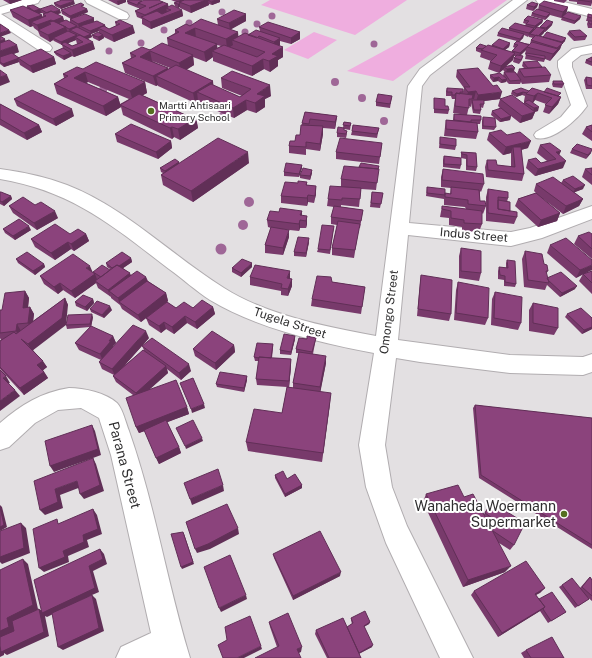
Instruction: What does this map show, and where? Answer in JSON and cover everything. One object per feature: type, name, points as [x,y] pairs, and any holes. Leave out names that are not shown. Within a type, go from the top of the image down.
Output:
[{"type":"street","points":[[0,11],[34,0]]},
{"type":"street","points":[[92,0],[123,16]]},
{"type":"street","name":"Omongo Street","points":[[457,658],[396,533],[379,486],[372,445],[386,346],[415,86],[425,72],[521,0]]},
{"type":"street","points":[[542,0],[592,13]]},
{"type":"street","points":[[0,18],[44,48]]},
{"type":"street","points":[[542,135],[585,107],[565,66],[565,61],[577,52],[592,49]]},
{"type":"street","name":"Tugela Street","points":[[0,174],[26,178],[61,189],[90,203],[123,224],[217,294],[254,312],[334,337],[427,354],[510,364],[583,366],[592,363]]},
{"type":"street","name":"Indus Street","points":[[399,228],[511,239],[535,233],[592,212]]},
{"type":"street","name":"Parana Street","points":[[0,439],[15,424],[39,406],[58,399],[82,398],[110,411],[124,455],[171,649],[132,658]]},
{"type":"shaded area","points":[[270,0],[407,0],[355,35],[261,5]]},
{"type":"shaded area","points":[[478,0],[507,0],[393,81],[347,71]]},
{"type":"shaded area","points":[[314,32],[337,40],[308,59],[284,50]]},
{"type":"building","points":[[62,0],[74,1],[60,6],[54,3]]},
{"type":"building","points":[[144,0],[158,0],[163,2],[168,4],[145,15],[135,11],[146,6],[138,3]]},
{"type":"building","points":[[184,0],[179,2],[180,4],[174,3]]},
{"type":"building","points":[[184,0],[206,0],[190,6],[179,2]]},
{"type":"building","points":[[578,0],[592,0],[592,2]]},
{"type":"building","points":[[127,1],[142,1],[137,5]]},
{"type":"building","points":[[544,1],[568,7],[563,12],[539,5]]},
{"type":"building","points":[[532,2],[538,4],[534,7],[527,5]]},
{"type":"building","points":[[81,3],[84,5],[81,6],[87,9],[70,16],[61,10]]},
{"type":"building","points":[[33,5],[40,9],[34,11],[27,6]]},
{"type":"building","points":[[52,5],[60,10],[47,13],[40,9]]},
{"type":"building","points":[[172,5],[182,10],[150,22],[141,17],[157,11],[162,14],[171,10],[166,8]]},
{"type":"building","points":[[23,6],[42,15],[28,20],[10,10]]},
{"type":"building","points":[[537,9],[550,13],[546,17],[532,13]]},
{"type":"building","points":[[234,10],[246,14],[229,23],[217,19]]},
{"type":"building","points":[[51,11],[63,17],[37,25],[31,22],[46,16],[43,14]]},
{"type":"building","points":[[568,12],[581,16],[575,21],[562,17]]},
{"type":"building","points":[[85,14],[94,18],[78,24],[70,19]]},
{"type":"building","points":[[588,14],[592,15],[592,18],[588,17]]},
{"type":"building","points":[[528,16],[543,20],[535,26],[526,24],[529,21],[524,20]]},
{"type":"building","points":[[201,19],[238,32],[226,39],[195,28],[185,33],[217,44],[204,52],[167,38],[179,32],[175,30],[186,24],[190,26]]},
{"type":"building","points":[[66,20],[77,26],[69,29],[58,23]]},
{"type":"building","points":[[120,20],[133,26],[112,35],[98,28],[104,26],[109,29],[120,24],[115,22]]},
{"type":"building","points":[[547,20],[553,22],[546,28],[540,27]]},
{"type":"building","points":[[53,21],[66,27],[48,35],[38,30],[51,24],[48,23]]},
{"type":"building","points":[[97,21],[105,25],[90,31],[80,26]]},
{"type":"building","points":[[268,22],[300,32],[291,38],[259,27]]},
{"type":"building","points":[[515,23],[534,28],[529,33],[509,28]]},
{"type":"building","points":[[0,24],[9,30],[0,33]]},
{"type":"building","points":[[77,27],[91,34],[84,37],[70,30]]},
{"type":"building","points":[[537,27],[545,29],[538,36],[530,34]]},
{"type":"building","points":[[502,28],[524,34],[520,39],[498,33]]},
{"type":"building","points":[[256,30],[280,38],[274,42],[259,36],[257,38],[248,35]]},
{"type":"building","points":[[580,30],[587,36],[575,37],[569,31]]},
{"type":"building","points":[[68,31],[77,35],[61,42],[53,38]]},
{"type":"building","points":[[98,32],[103,35],[98,37],[92,35]]},
{"type":"building","points":[[547,32],[566,38],[562,42],[543,37]]},
{"type":"building","points":[[245,33],[283,47],[272,54],[278,56],[269,61],[263,59],[252,66],[212,51],[224,45],[257,57],[265,52],[232,40]]},
{"type":"building","points":[[80,35],[93,42],[72,50],[61,44],[65,42],[72,46],[83,42],[75,37]]},
{"type":"building","points":[[536,35],[563,43],[557,48],[531,40]]},
{"type":"building","points":[[0,36],[5,39],[0,41]]},
{"type":"building","points":[[499,39],[510,43],[503,49],[492,45]]},
{"type":"building","points":[[9,40],[17,45],[0,51],[0,43]]},
{"type":"building","points":[[517,41],[529,45],[520,53],[512,51],[518,45],[514,44]]},
{"type":"building","points":[[532,42],[558,49],[553,54],[527,47]]},
{"type":"building","points":[[162,43],[193,55],[179,63],[150,51],[140,57],[168,68],[153,76],[122,63],[136,56],[130,53],[142,47],[150,50]]},
{"type":"building","points":[[480,44],[486,46],[483,49],[476,48]]},
{"type":"building","points":[[488,45],[515,53],[501,66],[490,62],[497,55],[481,50]]},
{"type":"building","points":[[63,48],[71,53],[63,56],[54,52]]},
{"type":"building","points":[[41,49],[54,57],[30,66],[18,58]]},
{"type":"building","points":[[12,53],[19,58],[3,64],[0,62],[0,57]]},
{"type":"building","points":[[526,53],[545,56],[545,59],[526,55]]},
{"type":"building","points":[[517,55],[523,56],[521,60],[514,58]]},
{"type":"building","points":[[592,57],[592,62],[586,60]]},
{"type":"building","points":[[537,61],[542,67],[528,68],[523,62]]},
{"type":"building","points":[[96,62],[145,82],[130,91],[85,72],[74,78],[118,97],[103,106],[54,84],[68,76],[63,74],[77,67],[83,69]]},
{"type":"building","points":[[176,65],[213,81],[193,93],[156,76]]},
{"type":"building","points":[[512,65],[515,68],[507,69],[504,67]]},
{"type":"building","points":[[545,67],[551,75],[524,77],[519,69]]},
{"type":"building","points":[[478,68],[493,86],[497,85],[502,92],[478,95],[476,91],[468,92],[464,87],[470,87],[457,70]]},
{"type":"building","points":[[0,70],[7,75],[0,77]]},
{"type":"building","points":[[232,71],[270,85],[257,94],[265,96],[255,103],[246,100],[233,108],[197,92],[211,84],[240,97],[251,89],[221,78]]},
{"type":"building","points":[[504,72],[515,72],[521,80],[510,81]]},
{"type":"building","points":[[500,73],[507,79],[502,80],[499,77],[494,78],[490,75]]},
{"type":"building","points":[[586,77],[592,78],[592,86],[587,85]]},
{"type":"building","points":[[553,81],[562,81],[564,84],[554,84]]},
{"type":"building","points":[[447,88],[463,89],[463,92],[452,95],[452,92],[447,92]]},
{"type":"building","points":[[521,88],[529,91],[527,93],[523,92],[517,94],[512,91]]},
{"type":"building","points":[[532,88],[561,97],[552,107],[545,105],[552,98],[538,93],[534,96],[526,94]]},
{"type":"building","points":[[547,88],[561,93],[558,96],[544,92]]},
{"type":"building","points":[[32,90],[72,109],[53,119],[14,99]]},
{"type":"building","points":[[456,93],[473,95],[472,99],[469,99],[469,108],[455,106]]},
{"type":"building","points":[[139,94],[190,117],[196,118],[178,129],[172,127],[170,128],[120,105]]},
{"type":"building","points":[[378,94],[392,96],[390,104],[376,102]]},
{"type":"building","points":[[512,95],[535,112],[522,116],[500,99]]},
{"type":"building","points":[[434,98],[445,99],[445,106],[448,106],[449,110],[434,109]]},
{"type":"building","points":[[472,100],[484,100],[484,104],[480,104],[481,110],[474,110]]},
{"type":"building","points":[[529,100],[539,107],[534,108],[524,102]]},
{"type":"building","points":[[0,104],[39,125],[24,133],[0,119]]},
{"type":"building","points":[[501,108],[511,116],[501,119],[492,111]]},
{"type":"building","points":[[305,112],[337,116],[335,122],[310,119],[309,124],[302,123]]},
{"type":"building","points":[[454,114],[481,116],[481,120],[471,120],[471,122],[454,120]]},
{"type":"building","points":[[483,117],[495,118],[496,127],[483,126]]},
{"type":"building","points":[[446,120],[477,123],[478,132],[446,129]]},
{"type":"building","points":[[344,122],[351,123],[350,126],[343,125]]},
{"type":"building","points":[[131,124],[171,141],[156,152],[115,134]]},
{"type":"building","points":[[301,125],[323,126],[320,144],[306,142],[306,147],[289,146],[290,141],[295,141],[296,135],[300,135]]},
{"type":"building","points":[[353,125],[379,128],[377,134],[352,131]]},
{"type":"building","points":[[592,125],[592,132],[586,127]]},
{"type":"building","points":[[338,127],[344,128],[344,130],[347,131],[346,134],[337,133]]},
{"type":"building","points":[[501,130],[507,135],[520,132],[531,141],[506,147],[489,133]]},
{"type":"building","points":[[440,137],[456,139],[456,146],[440,144]]},
{"type":"building","points":[[218,138],[248,152],[191,191],[161,175]]},
{"type":"building","points":[[340,138],[382,143],[380,157],[336,152]]},
{"type":"building","points":[[550,143],[561,151],[556,152],[566,161],[538,169],[528,160],[536,158],[541,163],[556,159],[540,145]]},
{"type":"building","points":[[577,144],[592,150],[588,155],[572,149]]},
{"type":"building","points":[[513,147],[521,147],[524,174],[488,170],[487,160],[496,160],[497,165],[515,167]]},
{"type":"building","points":[[461,152],[476,153],[477,167],[467,166],[467,155],[462,154]]},
{"type":"building","points":[[444,156],[461,158],[461,165],[444,164]]},
{"type":"building","points":[[175,159],[179,162],[165,171],[160,168]]},
{"type":"building","points":[[286,163],[302,165],[299,174],[284,172]]},
{"type":"building","points":[[361,163],[379,166],[378,169],[359,167]]},
{"type":"building","points":[[344,166],[379,169],[377,183],[341,179]]},
{"type":"building","points":[[303,168],[312,170],[310,176],[300,175]]},
{"type":"building","points":[[592,168],[592,175],[585,169]]},
{"type":"building","points":[[443,169],[483,174],[484,184],[442,180]]},
{"type":"building","points":[[573,176],[585,185],[575,189],[563,180]]},
{"type":"building","points":[[553,177],[583,199],[566,206],[536,184]]},
{"type":"building","points":[[298,181],[307,182],[306,185],[316,186],[315,196],[308,195],[307,198],[281,196],[285,182],[298,183]]},
{"type":"building","points":[[330,186],[361,188],[360,199],[328,199]]},
{"type":"building","points":[[427,187],[445,189],[445,195],[427,193]]},
{"type":"building","points":[[451,187],[479,190],[480,201],[485,201],[486,206],[468,204],[468,200],[445,197],[445,193],[451,194]]},
{"type":"building","points":[[488,189],[508,192],[508,198],[498,197],[498,209],[517,212],[517,217],[488,213]]},
{"type":"building","points":[[0,192],[11,196],[2,202],[0,201]]},
{"type":"building","points":[[372,192],[383,193],[381,204],[371,203]]},
{"type":"building","points":[[536,193],[560,213],[541,220],[518,199]]},
{"type":"building","points":[[23,197],[35,205],[41,202],[55,211],[34,223],[9,206]]},
{"type":"building","points":[[498,200],[510,202],[510,211],[498,209]]},
{"type":"building","points":[[334,206],[363,210],[361,221],[331,217]]},
{"type":"building","points":[[442,206],[482,211],[482,224],[464,223],[464,220],[451,218],[451,211],[442,209]]},
{"type":"building","points":[[280,208],[302,211],[300,215],[307,216],[306,221],[300,220],[299,224],[267,220],[270,211],[279,212]]},
{"type":"building","points":[[19,219],[29,226],[13,236],[3,229]]},
{"type":"building","points":[[338,221],[360,224],[355,250],[332,248]]},
{"type":"building","points":[[55,224],[70,234],[78,229],[86,234],[71,244],[68,242],[51,253],[31,239]]},
{"type":"building","points":[[322,225],[334,226],[330,250],[318,249]]},
{"type":"building","points":[[271,227],[289,230],[283,248],[265,245]]},
{"type":"building","points":[[589,232],[592,234],[592,249],[578,236]]},
{"type":"building","points":[[298,237],[309,238],[306,253],[294,252]]},
{"type":"building","points":[[566,238],[592,260],[592,265],[580,270],[550,245]]},
{"type":"building","points":[[461,248],[481,251],[481,273],[461,271]]},
{"type":"building","points":[[525,251],[542,254],[544,264],[547,265],[548,271],[546,271],[549,283],[528,280]]},
{"type":"building","points":[[27,252],[44,264],[33,271],[16,259]]},
{"type":"building","points":[[122,252],[131,258],[119,266],[117,265],[112,268],[106,263]]},
{"type":"building","points":[[73,254],[90,266],[86,268],[95,274],[71,291],[60,283],[54,287],[40,276]]},
{"type":"building","points":[[242,259],[252,263],[241,273],[232,268]]},
{"type":"building","points":[[507,260],[515,261],[516,284],[505,282],[505,276],[500,275],[499,267],[508,268]]},
{"type":"building","points":[[102,265],[110,270],[101,277],[93,272]]},
{"type":"building","points":[[117,265],[130,273],[108,290],[95,281]]},
{"type":"building","points":[[255,265],[290,271],[287,278],[292,279],[288,289],[281,288],[282,284],[250,277]]},
{"type":"building","points":[[137,271],[146,277],[118,298],[109,291]]},
{"type":"building","points":[[592,271],[592,283],[583,274]]},
{"type":"building","points":[[561,272],[577,286],[562,293],[548,280],[547,278]]},
{"type":"building","points":[[421,275],[452,280],[451,314],[418,309]]},
{"type":"building","points":[[317,276],[331,277],[332,282],[365,287],[362,307],[312,299]]},
{"type":"building","points":[[147,281],[166,293],[138,315],[119,302]]},
{"type":"building","points":[[458,282],[489,288],[488,318],[456,313]]},
{"type":"building","points":[[25,291],[23,308],[30,307],[28,323],[17,324],[16,331],[0,333],[0,310],[2,310],[5,293]]},
{"type":"building","points":[[495,292],[522,297],[521,323],[494,318]]},
{"type":"building","points":[[83,295],[93,299],[85,307],[75,302]]},
{"type":"building","points":[[65,298],[62,318],[28,344],[21,339],[43,361],[37,365],[44,372],[20,388],[0,367],[0,341],[14,332],[16,334]]},
{"type":"building","points":[[202,300],[213,307],[195,322],[185,316],[172,327],[164,322],[159,326],[146,318],[167,302],[176,308],[184,302],[193,308]]},
{"type":"building","points":[[97,301],[110,306],[102,315],[90,309]]},
{"type":"building","points":[[533,303],[558,308],[558,328],[533,323]]},
{"type":"building","points":[[581,308],[592,318],[592,327],[584,330],[567,314]]},
{"type":"building","points":[[92,314],[90,324],[66,325],[68,315]]},
{"type":"building","points":[[133,325],[146,331],[112,369],[99,362]]},
{"type":"building","points":[[91,326],[113,336],[109,341],[111,341],[100,354],[75,343]]},
{"type":"building","points":[[212,331],[234,345],[215,363],[193,349]]},
{"type":"building","points":[[284,334],[295,336],[291,352],[280,350]]},
{"type":"building","points":[[307,336],[316,338],[312,352],[296,349],[299,338],[307,339]]},
{"type":"building","points":[[152,338],[189,364],[179,373],[142,346]]},
{"type":"building","points":[[257,343],[273,344],[271,358],[254,357]]},
{"type":"building","points":[[143,350],[166,366],[136,393],[113,376]]},
{"type":"building","points":[[299,352],[326,356],[320,387],[293,383]]},
{"type":"building","points":[[259,357],[291,359],[289,381],[256,379]]},
{"type":"building","points":[[0,370],[6,376],[3,378],[15,390],[0,401]]},
{"type":"building","points":[[220,372],[247,376],[244,388],[216,384]]},
{"type":"building","points":[[193,378],[204,404],[191,409],[180,383]]},
{"type":"building","points":[[176,380],[187,407],[136,427],[126,398]]},
{"type":"building","points":[[287,387],[331,393],[323,453],[246,442],[254,409],[282,413]]},
{"type":"building","name":"Wanaheda Woermann Supermarket","points":[[475,405],[592,418],[592,545],[481,475]]},
{"type":"building","points":[[166,420],[179,447],[156,458],[144,430]]},
{"type":"building","points":[[193,420],[202,438],[185,446],[176,428]]},
{"type":"building","points":[[92,425],[98,449],[50,466],[45,441]]},
{"type":"building","points":[[93,458],[100,485],[80,494],[77,481],[55,489],[58,502],[40,510],[34,481]]},
{"type":"building","points":[[218,469],[223,485],[190,499],[184,483]]},
{"type":"building","points":[[283,471],[287,479],[295,474],[302,485],[285,494],[275,475]]},
{"type":"building","points":[[458,485],[464,497],[473,494],[511,566],[468,580],[426,494]]},
{"type":"building","points":[[491,502],[525,523],[514,545],[493,531],[491,528],[495,520],[485,513]]},
{"type":"building","points":[[227,504],[238,528],[208,544],[195,549],[186,522]]},
{"type":"building","points":[[0,507],[4,525],[0,527]]},
{"type":"building","points":[[93,509],[98,529],[83,535],[84,542],[63,551],[65,557],[39,568],[33,529],[57,519],[58,524]]},
{"type":"building","points":[[21,523],[24,548],[0,557],[0,531]]},
{"type":"building","points":[[320,531],[341,572],[293,596],[273,554]]},
{"type":"building","points":[[183,532],[193,562],[181,567],[171,534]]},
{"type":"building","points":[[100,549],[103,559],[89,566],[95,588],[42,613],[34,580]]},
{"type":"building","points":[[230,555],[246,595],[219,608],[204,567]]},
{"type":"building","points":[[23,559],[33,605],[7,618],[9,627],[0,631],[0,570]]},
{"type":"building","points":[[526,561],[545,588],[535,594],[545,607],[502,633],[474,591]]},
{"type":"building","points":[[590,577],[592,580],[592,596],[582,587]]},
{"type":"building","points":[[572,578],[589,599],[578,606],[562,585]]},
{"type":"building","points":[[552,592],[566,612],[551,621],[543,609],[545,607],[539,599]]},
{"type":"building","points":[[92,595],[99,628],[58,647],[52,613]]},
{"type":"building","points":[[39,609],[44,632],[1,652],[0,637],[14,631],[12,621]]},
{"type":"building","points":[[365,611],[370,622],[364,626],[373,645],[359,653],[347,627],[353,623],[351,618]]},
{"type":"building","points":[[288,613],[302,647],[297,649],[301,658],[255,658],[279,646],[269,622]]},
{"type":"building","points":[[250,616],[261,646],[237,658],[223,658],[218,645],[227,640],[225,627]]},
{"type":"building","points":[[343,618],[361,658],[329,658],[316,630]]},
{"type":"building","points":[[552,637],[564,658],[531,658],[526,650]]},
{"type":"place","name":"Martti Ahtisaari Primary School","points":[[151,111]]},
{"type":"place","name":"Wanaheda Woermann Supermarket","points":[[564,514]]}]
